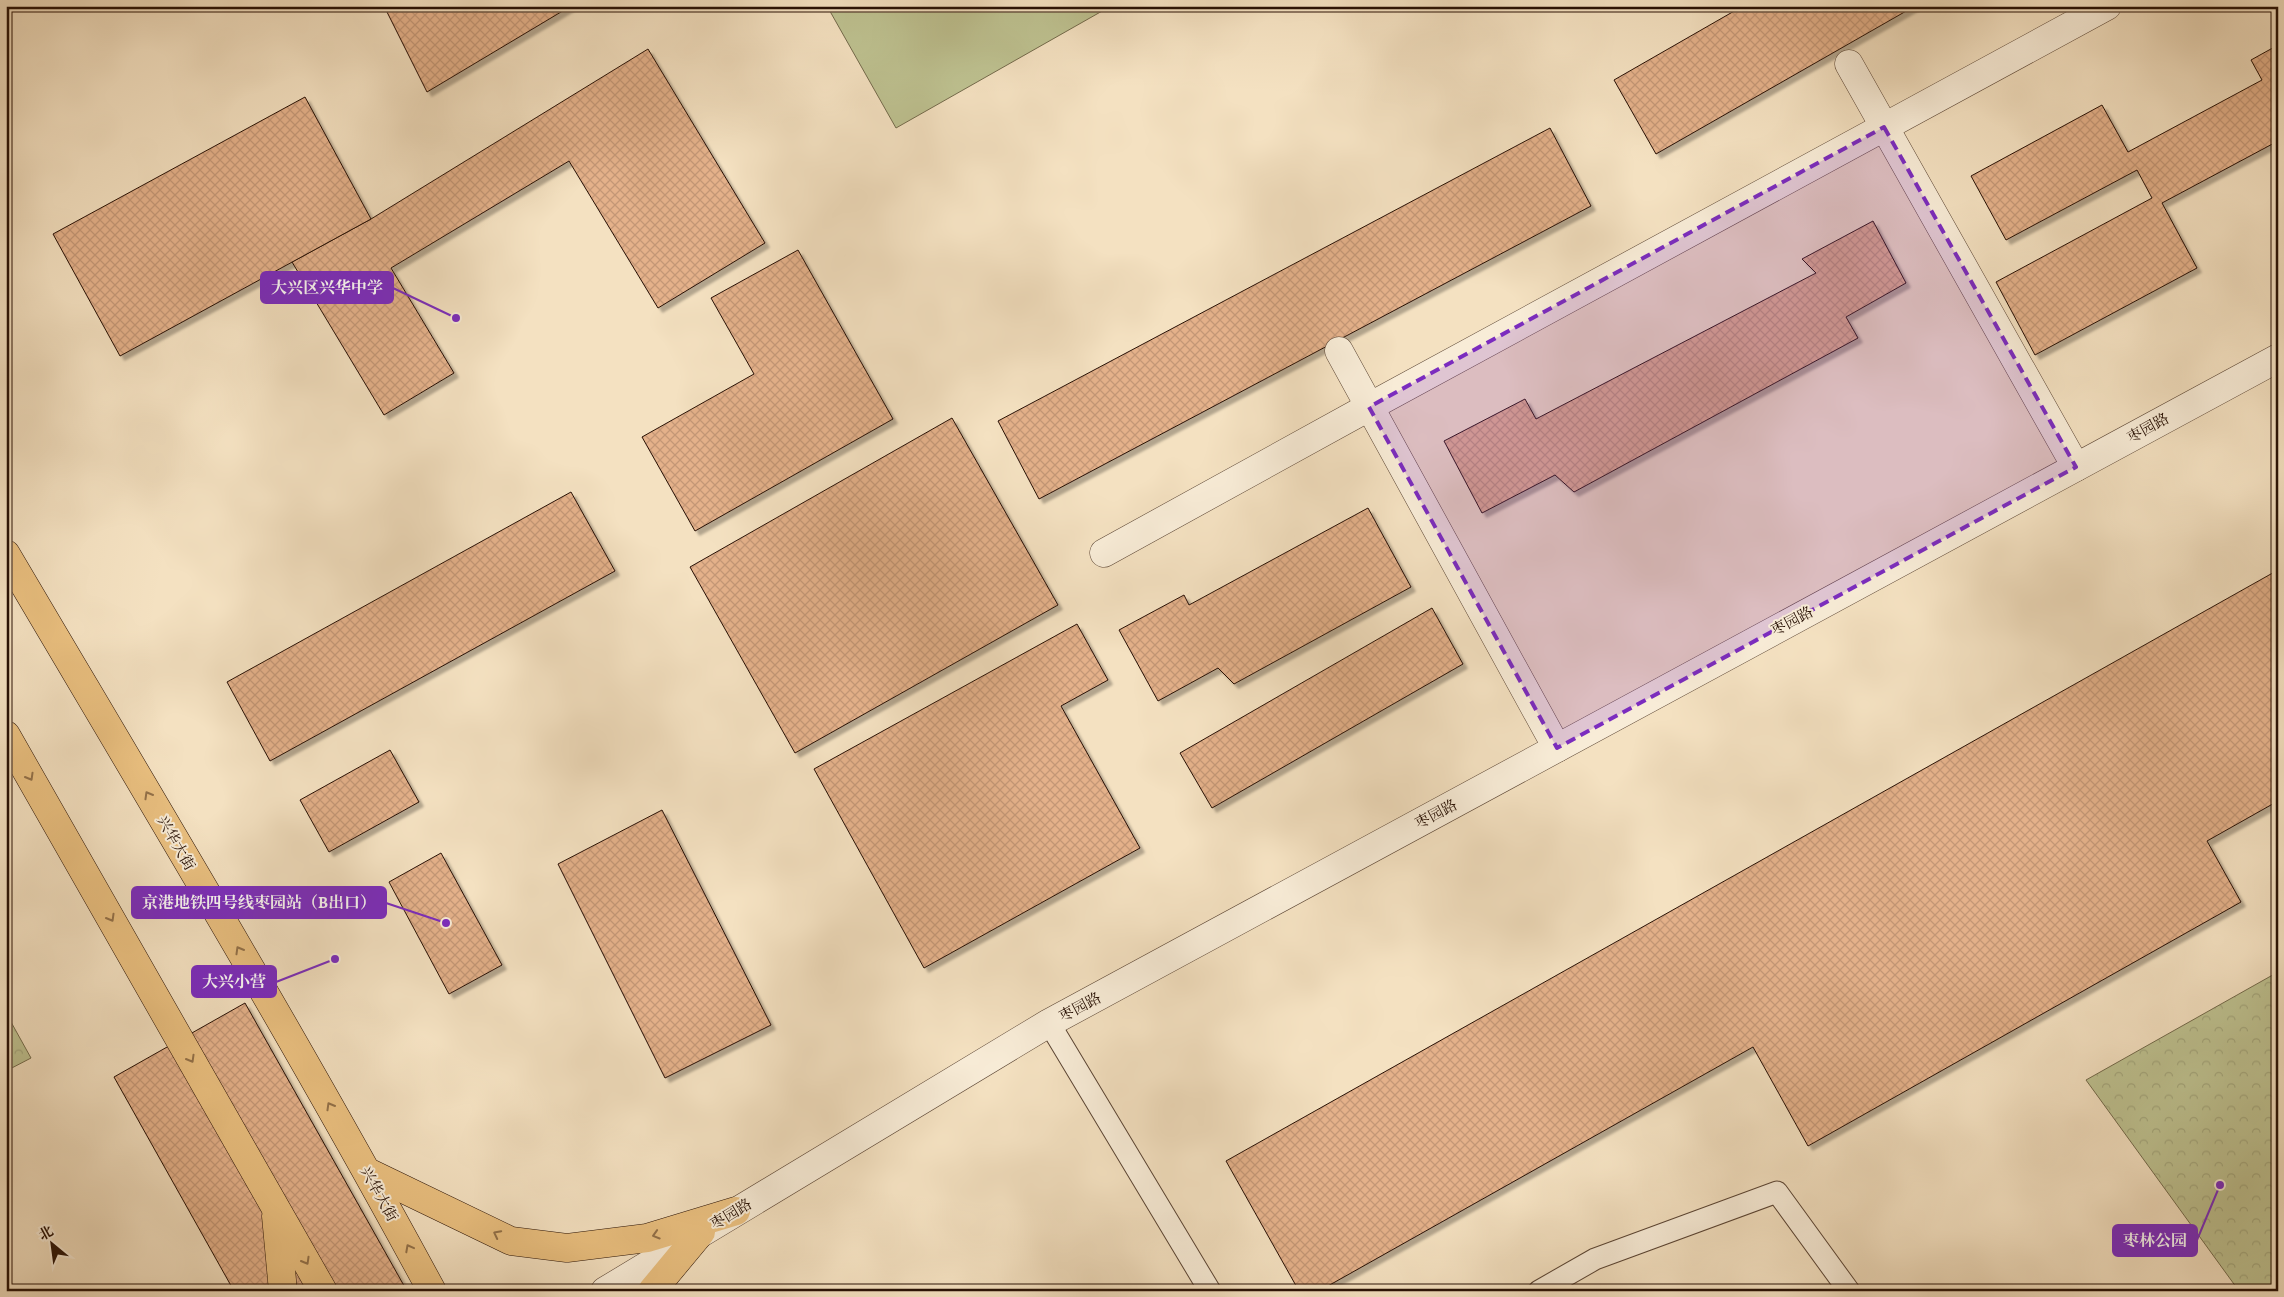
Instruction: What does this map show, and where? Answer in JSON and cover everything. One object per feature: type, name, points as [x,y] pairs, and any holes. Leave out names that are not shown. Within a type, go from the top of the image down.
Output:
[{"type":"main road","name":"兴华大街","points":[[6,554],[368,1172],[432,1291]]},
{"type":"main road","points":[[6,734],[323,1291]]},
{"type":"main road","points":[[368,1172],[511,1241],[567,1248],[647,1238],[736,1211]]},
{"type":"main road","points":[[274,1205],[283,1291]]},
{"type":"main road","points":[[652,1291],[701,1232]]},
{"type":"street","points":[[1104,554],[1369,407],[2107,6]]},
{"type":"street","points":[[1849,64],[2076,467]]},
{"type":"street","points":[[1339,351],[1557,748]]},
{"type":"street","name":"枣园路","points":[[605,1291],[1049,1023],[2278,358]]},
{"type":"lane","points":[[1049,1023],[1210,1291]]},
{"type":"lane","points":[[1539,1291],[1595,1259],[1777,1192],[1849,1291]]},
{"type":"highlighted area","points":[[1884,127],[2076,467],[1557,748],[1369,407]]},
{"type":"green space","points":[[827,6],[1111,6],[896,128]]},
{"type":"green space","points":[[2278,972],[2278,1291],[2239,1291],[2086,1080]]},
{"type":"green space","points":[[6,1013],[31,1058],[6,1071]]},
{"type":"building","points":[[384,6],[571,6],[427,92]]},
{"type":"building","points":[[1743,6],[1915,6],[1656,154],[1614,80]]},
{"type":"building","points":[[2278,45],[2278,141],[2162,203],[2197,268],[2035,355],[1996,282],[2152,198],[2137,170],[2006,240],[1971,176],[2102,105],[2128,152],[2262,80],[2251,60]]},
{"type":"building","points":[[648,49],[765,243],[658,308],[569,161],[391,268],[454,373],[384,415],[292,262],[371,219]]},
{"type":"building","points":[[305,97],[371,219],[120,356],[53,234]]},
{"type":"building","points":[[1550,128],[1591,206],[1039,499],[998,421]]},
{"type":"building","points":[[1873,221],[1906,283],[1846,317],[1858,338],[1574,492],[1555,475],[1482,513],[1444,441],[1525,399],[1536,419],[1816,273],[1802,259]]},
{"type":"building","points":[[798,250],[893,419],[695,531],[642,437],[754,374],[711,298]]},
{"type":"building","points":[[952,418],[1058,605],[795,753],[690,567]]},
{"type":"building","points":[[571,492],[615,571],[270,761],[227,682]]},
{"type":"building","points":[[1368,508],[1411,587],[1234,684],[1218,668],[1158,701],[1119,630],[1184,595],[1189,605]]},
{"type":"building","points":[[2278,570],[2278,801],[2207,841],[2241,902],[1808,1146],[1753,1047],[1319,1291],[1299,1291],[1226,1161]]},
{"type":"building","points":[[1432,608],[1463,664],[1212,808],[1180,753]]},
{"type":"building","points":[[1077,624],[1108,680],[1061,706],[1140,848],[924,968],[814,769]]},
{"type":"building","points":[[390,750],[419,802],[329,852],[300,800]]},
{"type":"building","points":[[662,810],[771,1025],[665,1078],[558,864]]},
{"type":"building","points":[[441,853],[502,965],[449,994],[389,882]]},
{"type":"building","points":[[245,1003],[407,1291],[234,1291],[114,1077]]},
{"type":"place","name":"大兴区兴华中学","points":[[456,318]]},
{"type":"place","name":"京港地铁四号线枣园站（B出口）","points":[[446,923]]},
{"type":"place","name":"大兴小营","points":[[335,959]]},
{"type":"place","name":"枣林公园","points":[[2220,1185]]}]
